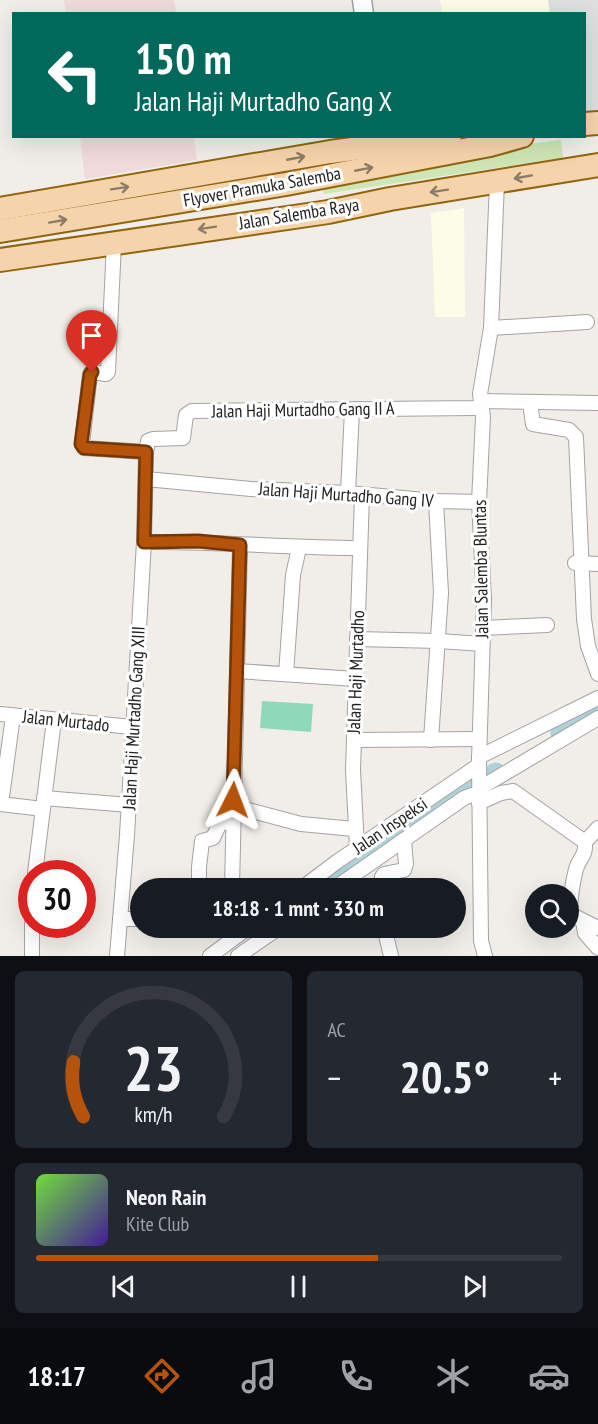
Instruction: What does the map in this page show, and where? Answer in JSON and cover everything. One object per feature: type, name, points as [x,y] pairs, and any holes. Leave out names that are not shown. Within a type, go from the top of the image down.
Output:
[{"type":"main road","points":[[0,209],[382,142],[427,138]]},
{"type":"main road","name":"Flyover Pramuka Salemba","points":[[0,231],[286,184],[490,145],[515,138]]},
{"type":"main road","name":"Jalan Salemba Raya","points":[[0,260],[328,212],[390,199],[598,165]]},
{"type":"main road","points":[[0,250],[28,256]]},
{"type":"street","name":"Jalan Salemba Bluntas","points":[[485,956],[481,941],[479,739],[484,600],[479,502],[482,404],[491,328],[496,182]]},
{"type":"street","points":[[114,243],[108,372],[90,374],[81,444],[84,448],[146,452],[146,479]]},
{"type":"street","points":[[491,328],[587,322]]},
{"type":"street","points":[[530,402],[533,424],[569,430],[576,437],[581,589],[588,646],[598,674]]},
{"type":"street","name":"Jalan Haji Murtadho Gang II A","points":[[146,452],[148,441],[151,439],[183,438],[186,415],[192,411],[474,408],[482,404],[530,402],[598,403]]},
{"type":"street","points":[[348,493],[352,410]]},
{"type":"street","name":"Jalan Haji Murtadho Gang IV","points":[[146,479],[251,489],[479,502]]},
{"type":"street","name":"Jalan Haji Murtadho Gang XIII","points":[[117,956],[129,805],[146,479]]},
{"type":"street","name":"Jalan Haji Murtadho","points":[[357,848],[354,829],[354,740],[362,495]]},
{"type":"street","points":[[431,740],[441,593],[436,501]]},
{"type":"street","points":[[144,542],[198,541],[299,548],[360,548]]},
{"type":"street","points":[[232,878],[240,545]]},
{"type":"street","points":[[286,674],[293,575],[299,548]]},
{"type":"street","points":[[579,564],[598,564]]},
{"type":"street","points":[[483,628],[547,625]]},
{"type":"street","points":[[357,639],[439,640],[482,644]]},
{"type":"street","points":[[237,671],[356,679]]},
{"type":"street","points":[[349,878],[472,795],[479,780],[598,698]]},
{"type":"street","points":[[7,715],[0,804],[129,805]]},
{"type":"street","name":"Jalan Murtado","points":[[7,715],[132,727]]},
{"type":"street","points":[[479,780],[598,718]]},
{"type":"street","points":[[37,860],[54,720]]},
{"type":"street","points":[[354,740],[479,739]]},
{"type":"street","points":[[479,780],[501,793],[513,791],[585,842]]},
{"type":"street","name":"Jalan Inspeksi","points":[[316,878],[357,848],[479,780]]},
{"type":"street","points":[[233,806],[301,824],[354,829]]},
{"type":"street","points":[[199,878],[202,841],[213,838],[220,823],[232,822]]},
{"type":"street","points":[[572,884],[578,865],[586,852],[585,842],[598,828]]},
{"type":"street","points":[[382,878],[384,874],[404,870],[406,864],[404,840]]},
{"type":"street","points":[[579,918],[598,928]]},
{"type":"street","points":[[120,919],[130,919]]},
{"type":"street","points":[[584,921],[585,933],[598,948]]},
{"type":"street","points":[[32,938],[32,956]]},
{"type":"street","points":[[210,956],[227,938]]},
{"type":"street","points":[[238,956],[264,938]]},
{"type":"street","points":[[387,938],[392,956]]},
{"type":"shaded area","points":[[64,0],[174,0],[176,12],[66,12]]},
{"type":"shaded area","points":[[440,0],[548,0],[550,12],[442,12]]},
{"type":"shaded area","points":[[547,0],[598,0],[598,123],[586,125],[586,12],[549,12]]},
{"type":"shaded area","points":[[80,138],[194,138],[197,160],[85,179]]},
{"type":"shaded area","points":[[464,208],[465,317],[435,317],[431,213]]},
{"type":"green space","points":[[561,140],[563,158],[324,194],[319,170]]},
{"type":"green space","points":[[262,701],[313,704],[311,732],[260,728]]},
{"type":"waterway","points":[[561,733],[598,710]]},
{"type":"waterway","points":[[330,878],[496,773]]},
{"type":"route","points":[[92,372],[81,444],[84,448],[146,452],[144,542],[198,541],[240,545],[233,800]]}]
